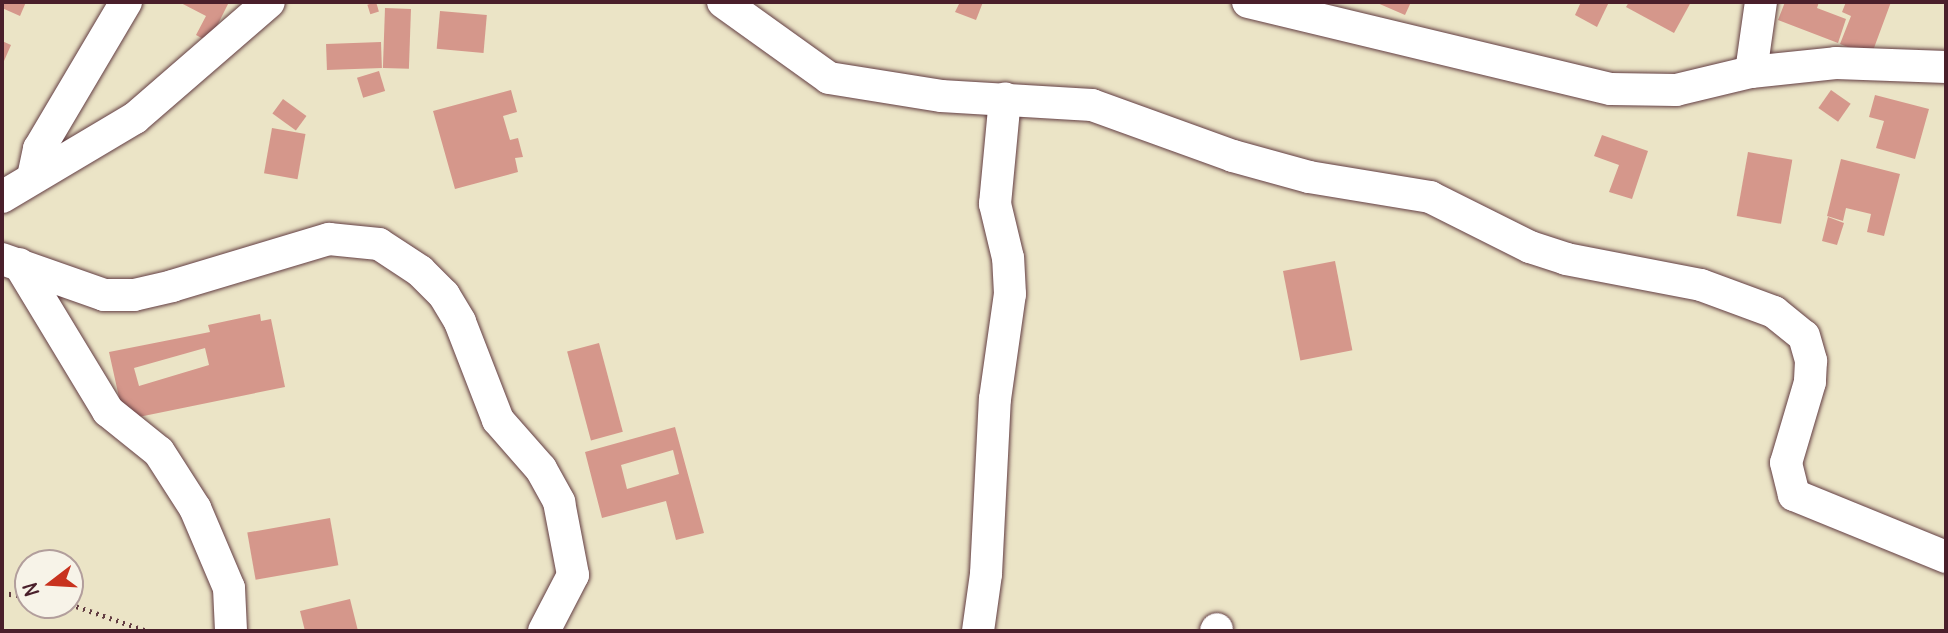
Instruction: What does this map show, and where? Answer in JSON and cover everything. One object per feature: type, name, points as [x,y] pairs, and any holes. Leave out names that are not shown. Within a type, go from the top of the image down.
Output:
[{"type":"street","points":[[33,177],[33,164],[51,126],[126,2]]},
{"type":"street","points":[[2,197],[135,118],[269,2]]},
{"type":"street","points":[[723,2],[829,78],[942,96],[1092,105],[1233,156],[1309,177],[1430,197],[1530,247],[1566,259],[1700,285],[1774,312],[1804,336],[1811,361],[1810,382],[1786,463],[1794,495],[1946,557]]},
{"type":"street","points":[[1248,2],[1611,89],[1676,90],[1751,72],[1836,63],[1946,68]]},
{"type":"street","points":[[1751,72],[1761,2]]},
{"type":"street","points":[[978,631],[986,574],[995,400],[1010,294],[995,204],[1005,98]]},
{"type":"street","points":[[10,262],[104,295],[134,295],[341,239],[379,244],[420,271],[444,295],[460,322],[498,420],[541,469],[559,502],[573,575],[544,631]]},
{"type":"street","points":[[10,262],[101,401],[159,452],[195,508],[229,588],[231,631]]},
{"type":"path","points":[[84,609],[147,631]]},
{"type":"building","points":[[2,2],[26,2],[20,16],[2,8]]},
{"type":"building","points":[[179,2],[229,2],[209,42],[196,35],[206,16]]},
{"type":"building","points":[[376,2],[379,12],[370,14],[367,5]]},
{"type":"building","points":[[960,2],[983,2],[976,20],[955,12]]},
{"type":"building","points":[[1375,2],[1411,2],[1405,15]]},
{"type":"building","points":[[1581,2],[1609,2],[1597,27],[1575,15]]},
{"type":"building","points":[[1629,2],[1691,2],[1674,33],[1626,7]]},
{"type":"building","points":[[1785,2],[1819,2],[1817,8],[1846,19],[1838,43],[1778,20]]},
{"type":"building","points":[[1846,2],[1891,2],[1871,56],[1840,44],[1851,16],[1842,12]]},
{"type":"building","points":[[385,8],[411,9],[409,69],[383,68]]},
{"type":"building","points":[[440,11],[487,15],[484,53],[437,49]]},
{"type":"building","points":[[2,41],[11,45],[4,61],[2,60]]},
{"type":"building","points":[[381,42],[382,68],[327,70],[326,44]]},
{"type":"building","points":[[379,71],[385,91],[363,98],[357,78]]},
{"type":"building","points":[[511,90],[517,112],[503,116],[510,140],[518,138],[523,157],[515,158],[518,172],[455,189],[433,111]]},
{"type":"building","points":[[1831,90],[1851,104],[1838,122],[1818,108]]},
{"type":"building","points":[[1875,95],[1929,109],[1915,159],[1876,148],[1884,121],[1869,117]]},
{"type":"building","points":[[283,99],[306,116],[296,131],[272,114]]},
{"type":"building","points":[[272,128],[305,134],[297,179],[264,173]]},
{"type":"building","points":[[1602,135],[1648,151],[1632,199],[1609,192],[1619,165],[1594,156]]},
{"type":"building","points":[[1748,152],[1792,160],[1781,224],[1737,216]]},
{"type":"building","points":[[1841,159],[1900,174],[1884,236],[1867,232],[1871,214],[1846,208],[1843,221],[1827,216]]},
{"type":"building","points":[[1828,217],[1844,223],[1837,245],[1822,241]]},
{"type":"building","points":[[1335,261],[1352,350],[1300,360],[1283,271]]},
{"type":"building","points":[[260,314],[261,321],[271,319],[285,387],[124,420],[109,352],[210,332],[208,325]],"holes":[[[205,348],[209,365],[139,386],[134,368]]]},
{"type":"building","points":[[599,343],[623,432],[591,440],[567,352]]},
{"type":"building","points":[[675,427],[704,533],[676,540],[666,501],[602,518],[585,452]],"holes":[[[673,450],[679,474],[627,489],[621,465]]]},
{"type":"building","points":[[330,518],[338,565],[256,580],[247,533]]},
{"type":"building","points":[[350,599],[358,631],[305,631],[300,611]]}]
